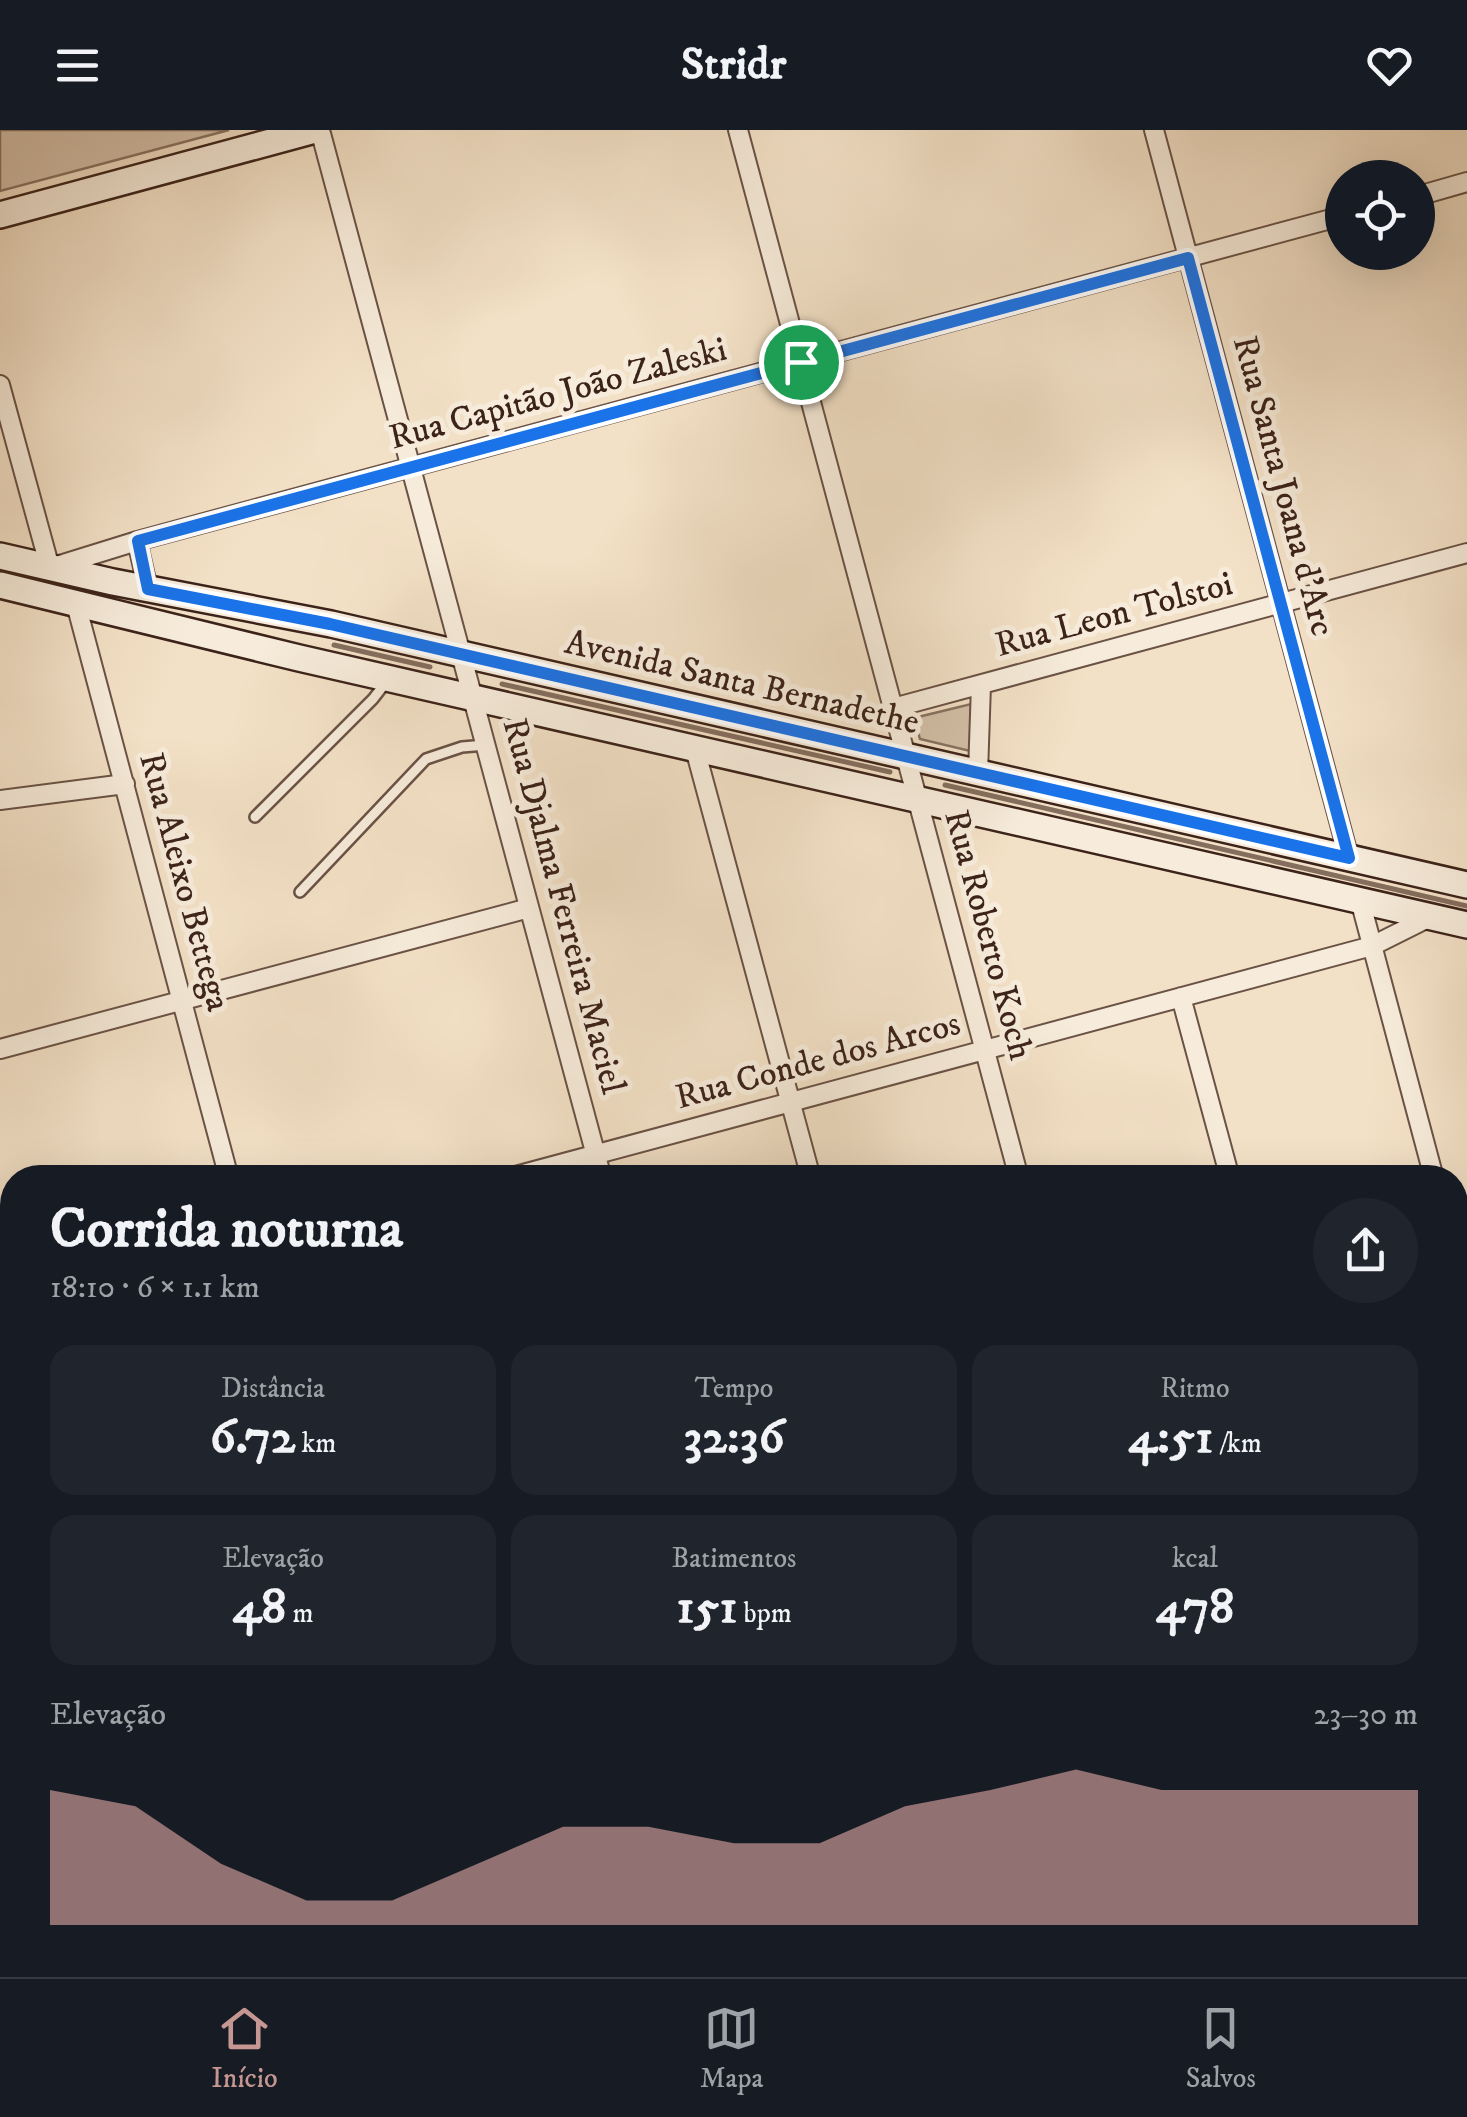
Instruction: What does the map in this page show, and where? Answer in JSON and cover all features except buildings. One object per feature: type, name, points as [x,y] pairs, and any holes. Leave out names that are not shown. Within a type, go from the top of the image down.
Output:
[{"type":"main road","points":[[0,215],[317,130]]},
{"type":"main road","name":"Avenida Santa Bernadethe","points":[[0,556],[330,624],[1467,885]]},
{"type":"main road","points":[[0,585],[388,679],[1467,925]]},
{"type":"street","name":"Rua Djalma Ferreira Maciel","points":[[317,130],[599,1165]]},
{"type":"street","name":"Rua Roberto Koch","points":[[738,130],[1016,1165]]},
{"type":"street","name":"Rua Santa Joana d'Arc","points":[[1154,130],[1349,858]]},
{"type":"street","points":[[1435,191],[1467,182]]},
{"type":"street","name":"Rua Capitão João Zaleski","points":[[50,568],[1325,221]]},
{"type":"street","points":[[0,386],[50,568]]},
{"type":"street","points":[[138,541],[148,589]]},
{"type":"street","name":"Rua Leon Tolstoi","points":[[894,708],[1467,554]]},
{"type":"street","name":"Rua Aleixo Bettega","points":[[76,604],[225,1165]]},
{"type":"street","points":[[978,772],[981,685]]},
{"type":"street","points":[[695,749],[807,1165]]},
{"type":"street","points":[[0,800],[125,784]]},
{"type":"street","points":[[1360,900],[1431,1165]]},
{"type":"street","points":[[0,1048],[530,908]]},
{"type":"street","name":"Rua Conde dos Arcos","points":[[556,1165],[1372,946],[1430,916]]},
{"type":"street","points":[[1180,997],[1226,1165]]},
{"type":"lane","points":[[256,816],[373,699],[388,679]]},
{"type":"lane","points":[[300,892],[426,759],[462,747],[486,745]]},
{"type":"shaded area","points":[[0,130],[229,130],[0,191]]},
{"type":"shaded area","points":[[971,704],[970,751],[920,739],[914,718]]},
{"type":"waterway","points":[[334,645],[430,667]]},
{"type":"waterway","points":[[502,684],[890,772]]},
{"type":"waterway","points":[[945,785],[1467,906]]},
{"type":"route","points":[[1188,258],[1349,858],[330,624],[148,589],[138,541],[801,362],[1188,258]]}]
